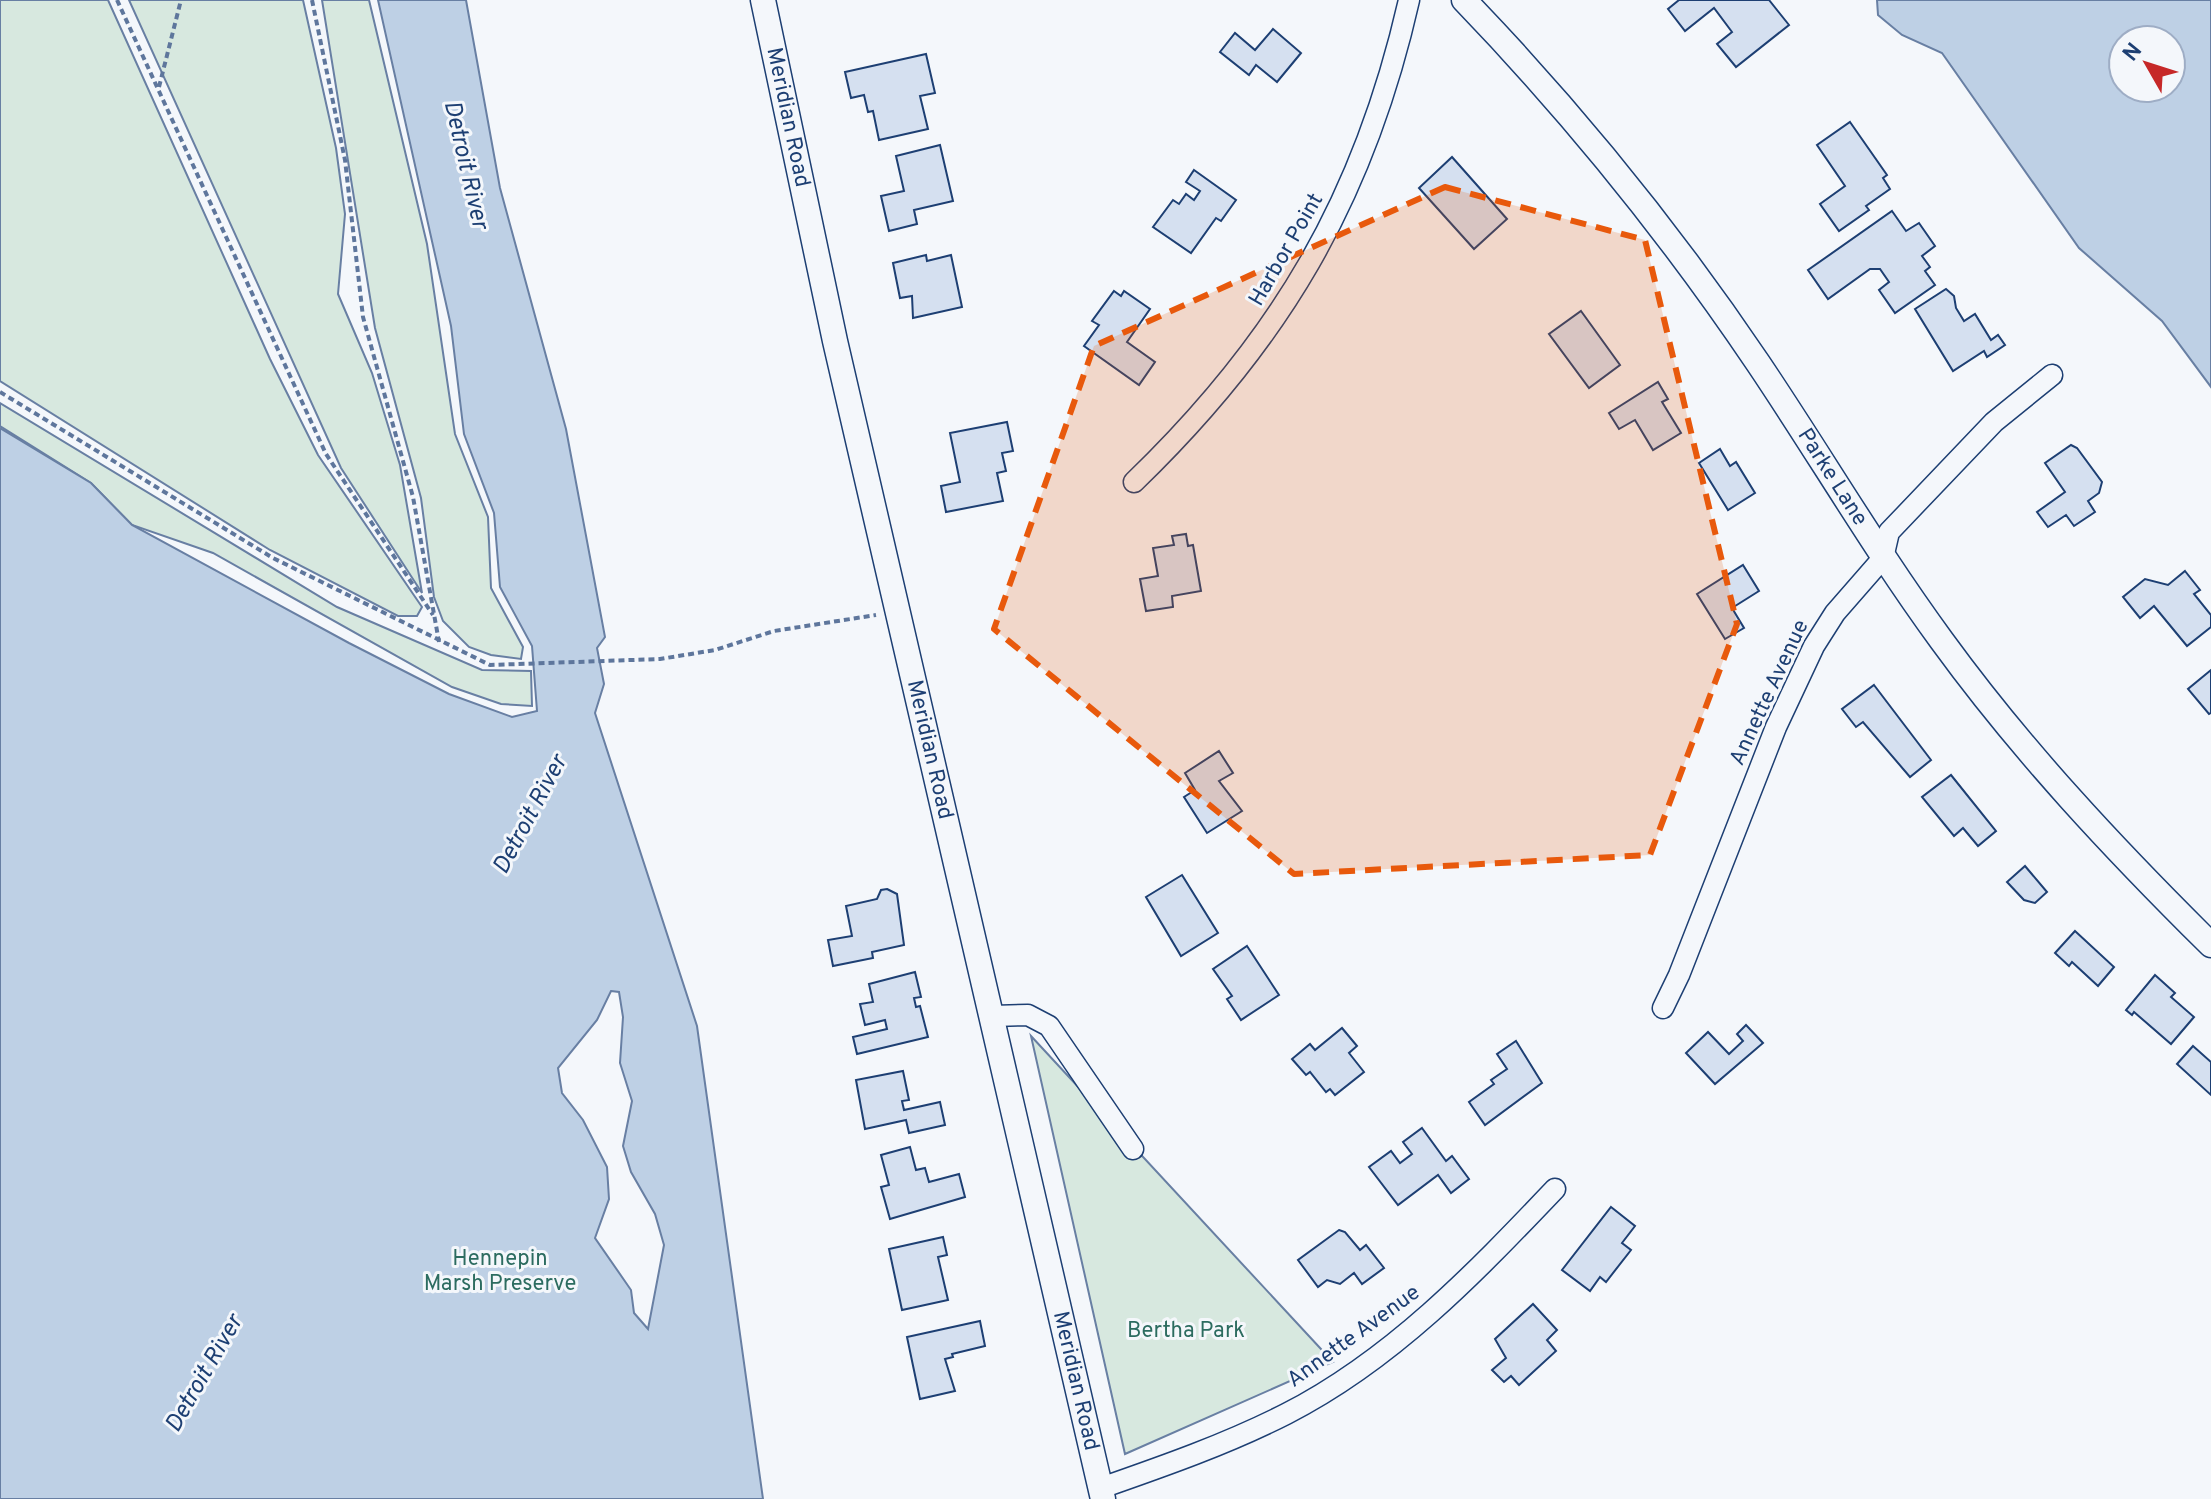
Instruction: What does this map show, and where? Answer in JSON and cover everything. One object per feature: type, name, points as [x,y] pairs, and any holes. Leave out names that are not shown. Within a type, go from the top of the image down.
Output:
[{"type":"street","name":"Meridian Road","points":[[763,0],[835,341],[1102,1494]]},
{"type":"street","name":"Harbor Point","points":[[1134,482],[1188,430],[1230,380],[1270,329],[1322,246],[1362,158],[1396,57],[1409,0]]},
{"type":"street","name":"Parke Lane","points":[[1464,0],[1597,149],[1663,232],[1758,362],[1883,558],[2021,743],[2150,885],[2211,945]]},
{"type":"street","name":"Annette Avenue","points":[[1663,1008],[1797,681],[1835,613],[1883,558],[1889,532],[1950,464],[1994,422],[2052,375]]},
{"type":"street","points":[[993,1016],[1028,1015],[1049,1026],[1133,1149]]},
{"type":"street","name":"Annette Avenue","points":[[1102,1494],[1231,1440],[1336,1384],[1442,1303],[1555,1189]]},
{"type":"path","points":[[117,0],[326,454],[433,615]]},
{"type":"path","points":[[158,89],[181,0]]},
{"type":"path","points":[[312,0],[345,160],[363,317],[413,497],[439,642]]},
{"type":"path","points":[[0,392],[273,558],[490,665],[660,659],[715,650],[774,631],[860,616]]},
{"type":"highlighted area","points":[[1445,187],[1645,240],[1737,624],[1650,855],[1294,874],[994,629],[1094,346]]},
{"type":"green space","points":[[0,0],[108,0],[270,359],[318,455],[422,607],[417,616],[398,616],[270,550],[0,381]]},
{"type":"green space","points":[[129,0],[303,0],[336,148],[345,214],[338,294],[372,373],[400,465],[422,593],[341,468]]},
{"type":"green space","points":[[322,0],[369,0],[427,244],[455,434],[488,517],[491,588],[523,647],[521,659],[491,655],[469,647],[443,621],[434,597],[421,498],[375,328]]},
{"type":"green space","points":[[0,403],[337,607],[482,670],[531,671],[532,706],[501,704],[452,687],[213,553],[132,525],[91,483],[0,426]]},
{"type":"green space","name":"Bertha Park","points":[[1031,1036],[1333,1362],[1125,1454]]},
{"type":"water","name":"Detroit River","points":[[378,0],[466,0],[500,188],[566,429],[605,637],[597,648],[604,684],[595,713],[697,1026],[763,1499],[0,1499],[0,428],[91,483],[132,525],[449,694],[512,717],[537,711],[532,646],[500,587],[494,513],[464,434],[451,326]],"holes":[[[611,991],[619,992],[623,1017],[620,1063],[632,1101],[623,1146],[631,1172],[655,1214],[664,1245],[648,1329],[634,1313],[631,1290],[595,1238],[609,1199],[607,1167],[583,1120],[562,1093],[558,1068],[597,1020]]]},
{"type":"water","points":[[1877,0],[2211,0],[2211,387],[2162,321],[2079,248],[1942,53],[1902,35],[1878,15]]},
{"type":"building","points":[[1679,0],[1769,0],[1789,25],[1736,67],[1717,44],[1732,32],[1714,8],[1685,31],[1668,9]]},
{"type":"building","points":[[1273,29],[1301,53],[1277,82],[1256,65],[1249,75],[1220,52],[1235,33],[1255,50]]},
{"type":"building","points":[[926,54],[935,93],[920,96],[928,129],[879,140],[873,111],[868,112],[864,95],[851,98],[845,72]]},
{"type":"building","points":[[1850,122],[1887,175],[1883,178],[1890,189],[1866,206],[1869,210],[1839,231],[1820,204],[1845,186],[1817,145]]},
{"type":"building","points":[[940,145],[953,201],[914,210],[917,224],[889,231],[881,196],[904,191],[896,156]]},
{"type":"building","points":[[1452,157],[1507,219],[1474,249],[1419,188]]},
{"type":"building","points":[[1194,170],[1236,200],[1221,221],[1216,218],[1191,253],[1153,227],[1173,200],[1179,204],[1186,194],[1194,200],[1200,191],[1186,182]]},
{"type":"building","points":[[1892,211],[1906,231],[1919,223],[1935,246],[1922,256],[1930,267],[1925,271],[1935,285],[1895,313],[1879,290],[1889,282],[1880,269],[1870,269],[1828,299],[1808,270]]},
{"type":"building","points":[[926,255],[927,261],[951,255],[962,307],[913,318],[912,296],[900,298],[893,263]]},
{"type":"building","points":[[1946,289],[1954,296],[1956,308],[1964,321],[1975,314],[1991,340],[1998,335],[2005,345],[1987,357],[1984,351],[1953,371],[1915,309]]},
{"type":"building","points":[[1114,291],[1121,296],[1124,291],[1150,309],[1127,342],[1155,362],[1139,385],[1084,346],[1099,325],[1092,321]]},
{"type":"building","points":[[1581,311],[1620,365],[1589,388],[1549,334]]},
{"type":"building","points":[[1658,382],[1668,399],[1662,402],[1681,433],[1653,450],[1635,420],[1619,429],[1609,413]]},
{"type":"building","points":[[1007,422],[1013,451],[1002,453],[1006,471],[997,473],[1003,501],[946,512],[941,486],[960,482],[950,433]]},
{"type":"building","points":[[2071,445],[2077,448],[2102,482],[2099,493],[2088,501],[2095,512],[2074,526],[2066,515],[2048,527],[2037,512],[2065,492],[2045,463]]},
{"type":"building","points":[[1720,449],[1730,466],[1736,462],[1755,493],[1728,510],[1699,463]]},
{"type":"building","points":[[1186,534],[1188,546],[1193,545],[1201,591],[1172,596],[1173,607],[1146,611],[1140,579],[1158,576],[1153,548],[1174,545],[1172,536]]},
{"type":"building","points":[[1743,565],[1759,591],[1732,608],[1744,628],[1725,639],[1697,594]]},
{"type":"building","points":[[2185,571],[2200,590],[2194,594],[2211,615],[2211,627],[2187,646],[2154,606],[2140,618],[2123,597],[2145,579],[2168,585]]},
{"type":"building","points":[[2211,670],[2211,713],[2209,714],[2188,689]]},
{"type":"building","points":[[1874,685],[1931,760],[1910,777],[1863,722],[1856,727],[1842,709]]},
{"type":"building","points":[[1219,751],[1233,773],[1219,781],[1242,811],[1207,833],[1184,797],[1195,790],[1185,773]]},
{"type":"building","points":[[1951,775],[1996,831],[1978,846],[1963,828],[1954,836],[1922,797]]},
{"type":"building","points":[[2025,866],[2047,892],[2035,903],[2024,900],[2007,882]]},
{"type":"building","points":[[1182,875],[1218,933],[1181,956],[1146,897]]},
{"type":"building","points":[[887,889],[897,894],[904,945],[872,952],[873,958],[833,966],[828,940],[852,936],[846,906],[877,899],[881,890]]},
{"type":"building","points":[[2075,931],[2114,967],[2098,986],[2072,962],[2069,966],[2055,953]]},
{"type":"building","points":[[1247,946],[1279,995],[1241,1020],[1227,999],[1232,996],[1213,969]]},
{"type":"building","points":[[915,972],[921,997],[914,998],[916,1007],[920,1006],[928,1037],[857,1054],[853,1037],[887,1029],[885,1020],[865,1025],[860,1004],[873,1002],[869,984]]},
{"type":"building","points":[[2155,975],[2175,993],[2171,997],[2194,1017],[2171,1044],[2134,1012],[2132,1015],[2126,1010]]},
{"type":"building","points":[[1746,1025],[1763,1043],[1715,1084],[1686,1053],[1708,1032],[1729,1054],[1743,1041],[1737,1034]]},
{"type":"building","points":[[1342,1028],[1357,1046],[1349,1053],[1364,1072],[1335,1095],[1330,1089],[1326,1092],[1310,1072],[1306,1075],[1292,1059],[1310,1044],[1315,1050]]},
{"type":"building","points":[[1516,1041],[1542,1083],[1485,1125],[1469,1102],[1494,1084],[1491,1080],[1507,1069],[1497,1054]]},
{"type":"building","points":[[2193,1046],[2211,1062],[2211,1095],[2177,1064]]},
{"type":"building","points":[[903,1071],[909,1100],[902,1101],[904,1110],[940,1102],[945,1125],[909,1133],[906,1120],[865,1129],[856,1080]]},
{"type":"building","points":[[1422,1128],[1446,1161],[1452,1156],[1469,1179],[1451,1193],[1438,1175],[1398,1205],[1369,1167],[1391,1151],[1400,1163],[1412,1154],[1403,1142]]},
{"type":"building","points":[[910,1147],[916,1170],[925,1168],[929,1182],[959,1174],[965,1197],[890,1219],[881,1187],[889,1185],[881,1155]]},
{"type":"building","points":[[1611,1207],[1635,1226],[1622,1243],[1631,1250],[1606,1282],[1600,1277],[1590,1291],[1562,1270]]},
{"type":"building","points":[[1339,1230],[1345,1232],[1360,1250],[1366,1245],[1384,1268],[1362,1284],[1354,1273],[1340,1284],[1327,1280],[1318,1287],[1298,1260]]},
{"type":"building","points":[[943,1237],[947,1255],[938,1257],[948,1300],[902,1310],[889,1249]]},
{"type":"building","points":[[1533,1304],[1557,1330],[1547,1340],[1556,1351],[1519,1385],[1511,1376],[1504,1382],[1492,1370],[1506,1358],[1495,1339]]},
{"type":"building","points":[[980,1321],[985,1346],[952,1354],[953,1357],[945,1359],[955,1391],[920,1399],[907,1337]]},
{"type":"park label","name":"Hennepin Marsh Preserve","points":[[500,1272]]}]
